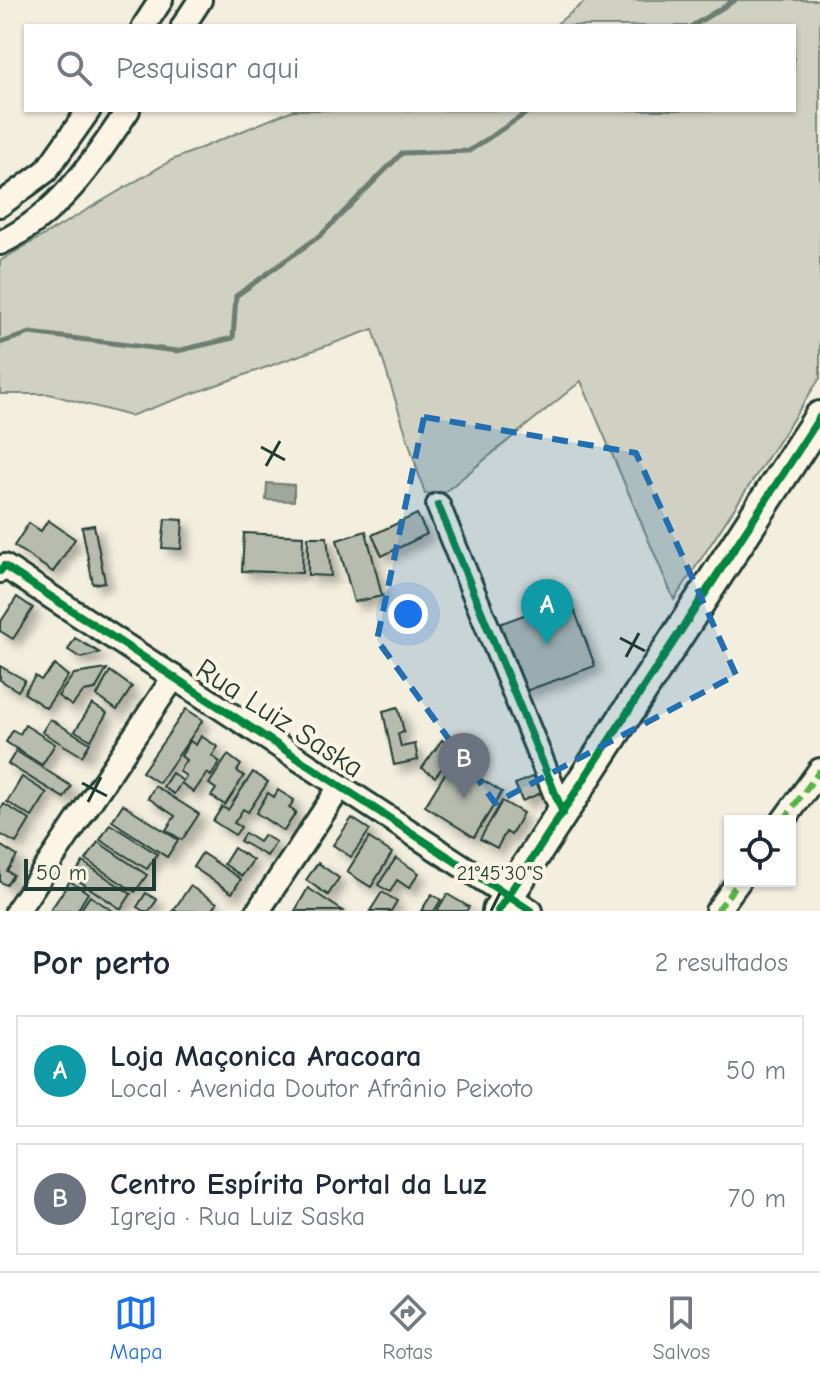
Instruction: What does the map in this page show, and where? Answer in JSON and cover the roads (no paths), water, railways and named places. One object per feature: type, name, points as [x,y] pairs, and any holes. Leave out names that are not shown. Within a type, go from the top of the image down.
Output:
[{"type":"street","points":[[145,24],[161,0]]},
{"type":"street","points":[[184,24],[200,0]]},
{"type":"street","points":[[0,205],[46,171],[88,112]]},
{"type":"street","points":[[0,243],[25,231],[55,205],[95,159],[127,112]]},
{"type":"street","points":[[512,906],[563,813],[820,417]]},
{"type":"street","points":[[438,505],[563,813]]},
{"type":"street","name":"Rua Luiz Saska","points":[[2,569],[174,677],[512,906]]},
{"type":"street","points":[[17,911],[174,677]]},
{"type":"street","points":[[787,815],[820,770]]},
{"type":"street","points":[[258,911],[340,787]]},
{"type":"street","points":[[717,911],[735,887]]},
{"type":"waterway","points":[[695,24],[735,0]]},
{"type":"waterway","points":[[0,343],[30,333],[177,351],[233,338],[236,296],[321,235],[402,153],[469,151],[528,112]]},
{"type":"place","name":"Loja Maçonica Aracoara","points":[[547,645]]},
{"type":"place","name":"Centro Espírita Portal da Luz","points":[[464,799]]}]
